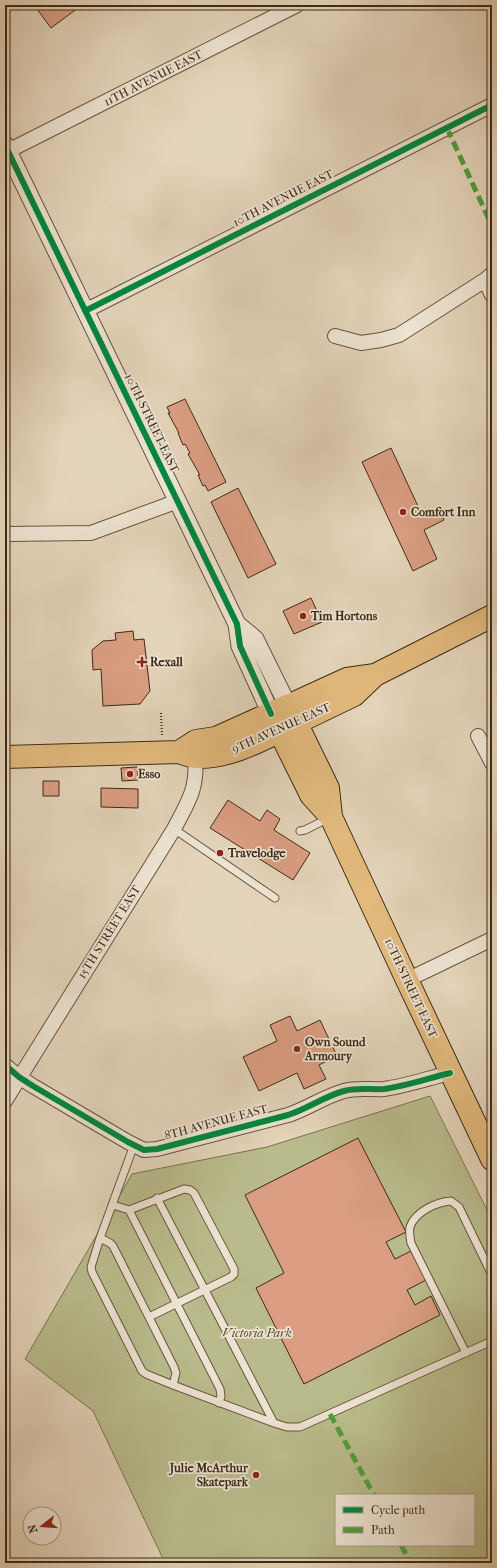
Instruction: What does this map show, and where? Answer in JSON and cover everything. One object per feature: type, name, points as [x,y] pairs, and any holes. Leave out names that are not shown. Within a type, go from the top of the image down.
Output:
[{"type":"main road","name":"9TH AVENUE EAST","points":[[179,754],[196,741],[216,738],[354,695],[375,675],[492,616]]},
{"type":"main road","name":"10TH STREET EAST","points":[[283,718],[328,788],[331,817],[450,1073],[492,1159]]},
{"type":"main road","points":[[5,757],[179,754]]},
{"type":"street","name":"11TH AVENUE EAST","points":[[6,148],[297,5]]},
{"type":"street","name":"10TH AVENUE EAST","points":[[85,311],[492,105]]},
{"type":"street","name":"10TH STREET EAST","points":[[6,148],[237,624],[255,639],[283,718]]},
{"type":"street","points":[[335,336],[361,343],[381,340],[398,335],[488,277],[492,295]]},
{"type":"street","points":[[5,534],[91,533],[178,501]]},
{"type":"street","points":[[478,736],[492,763]]},
{"type":"street","name":"15TH STREET EAST","points":[[5,1101],[174,829],[192,795],[197,773],[179,754]]},
{"type":"street","points":[[407,980],[492,939]]},
{"type":"street","name":"8TH AVENUE EAST","points":[[5,1065],[19,1077],[144,1150],[157,1149],[288,1115],[342,1091],[355,1088],[382,1089],[395,1087],[450,1073]]},
{"type":"lane","points":[[300,831],[331,817]]},
{"type":"lane","points":[[174,829],[275,898]]},
{"type":"lane","points":[[134,1145],[92,1262],[92,1272],[142,1371],[146,1374],[274,1423],[287,1427],[300,1427],[492,1341]]},
{"type":"lane","points":[[113,1205],[129,1210],[157,1198],[184,1189],[190,1190],[194,1193],[234,1269],[234,1274],[231,1277],[149,1317]]},
{"type":"lane","points":[[157,1198],[274,1423]]},
{"type":"lane","points":[[466,1353],[411,1243],[409,1229],[416,1216],[441,1202],[451,1201],[459,1207],[492,1275]]},
{"type":"lane","points":[[129,1210],[220,1389],[221,1396],[219,1403]]},
{"type":"lane","points":[[100,1238],[110,1243],[112,1246],[149,1317],[176,1373],[173,1385]]},
{"type":"path","points":[[161,713],[179,754]]},
{"type":"green space","name":"Victoria Park","points":[[430,1096],[492,1220],[492,1563],[165,1563],[93,1411],[25,1359],[132,1174],[267,1147]]},
{"type":"building","points":[[34,5],[82,5],[51,28]]},
{"type":"building","points":[[185,399],[226,482],[208,491],[205,485],[203,486],[198,475],[200,475],[188,454],[190,453],[185,444],[183,445],[179,433],[168,413],[170,413],[167,407]]},
{"type":"building","name":"Comfort Inn","points":[[391,448],[423,517],[439,509],[444,520],[424,530],[437,559],[413,571],[362,462]]},
{"type":"building","points":[[238,488],[276,564],[248,578],[211,502]]},
{"type":"building","name":"Tim Hortons","points":[[311,598],[322,622],[294,634],[283,611]]},
{"type":"building","points":[[133,631],[134,640],[144,639],[150,691],[140,704],[103,706],[101,669],[93,670],[92,650],[103,641],[116,640],[115,633]]},
{"type":"building","name":"Esso","points":[[137,767],[138,780],[122,781],[121,768]]},
{"type":"building","points":[[43,781],[59,781],[59,796],[43,796]]},
{"type":"building","points":[[101,788],[138,789],[138,808],[101,807]]},
{"type":"building","points":[[228,800],[260,821],[267,810],[280,819],[274,830],[310,853],[293,880],[210,828]]},
{"type":"building","name":"Own Sound Armoury","points":[[290,1016],[297,1031],[320,1020],[337,1056],[319,1065],[326,1079],[304,1089],[297,1073],[259,1091],[243,1057],[277,1041],[270,1025]]},
{"type":"building","points":[[358,1138],[406,1232],[386,1242],[395,1259],[411,1251],[426,1280],[407,1290],[415,1305],[431,1296],[440,1315],[304,1384],[256,1288],[284,1273],[245,1195]]},
{"type":"marked path","points":[[447,128],[492,226]]},
{"type":"marked path","points":[[330,1414],[373,1494]]},
{"type":"marked path","points":[[402,1546],[411,1563]]},
{"type":"cycle path","points":[[85,311],[492,105]]},
{"type":"cycle path","points":[[5,145],[237,624],[240,646],[271,714]]},
{"type":"cycle path","points":[[5,1065],[33,1086],[144,1150],[157,1149],[288,1115],[344,1091],[354,1089],[392,1088],[450,1073]]},
{"type":"place","name":"Comfort Inn","points":[[403,512]]},
{"type":"place","name":"Tim Hortons","points":[[303,616]]},
{"type":"place","name":"Rexall","points":[[142,662]]},
{"type":"place","name":"Esso","points":[[130,774]]},
{"type":"place","name":"Travelodge","points":[[220,853]]},
{"type":"place","name":"Own Sound Armoury","points":[[297,1049]]},
{"type":"place","name":"Julie McArthur Skatepark","points":[[256,1475]]}]
